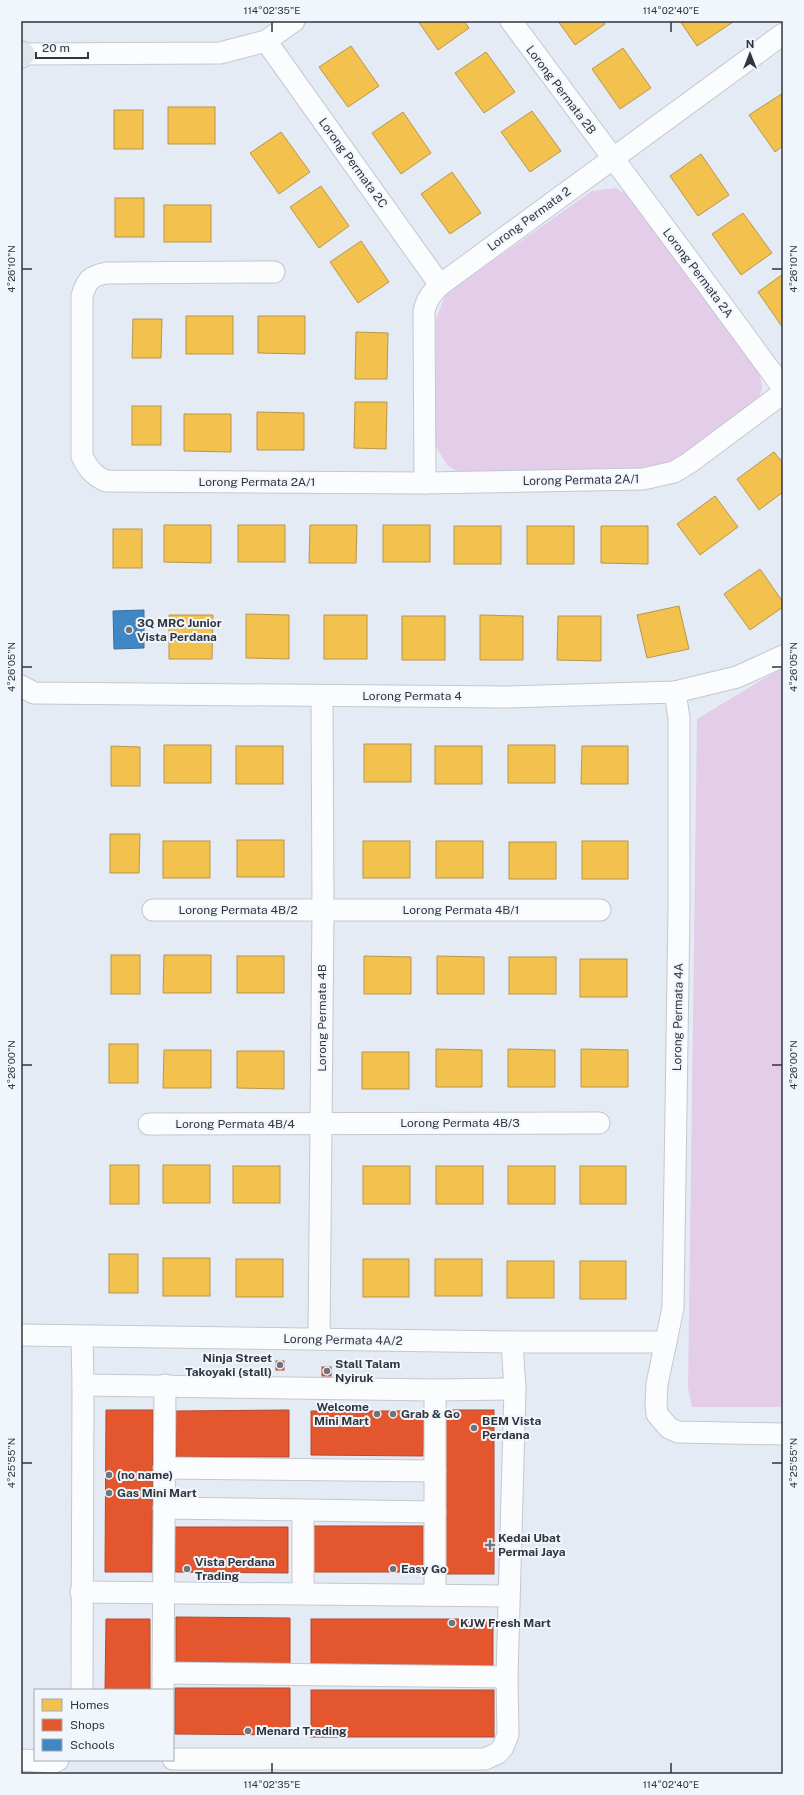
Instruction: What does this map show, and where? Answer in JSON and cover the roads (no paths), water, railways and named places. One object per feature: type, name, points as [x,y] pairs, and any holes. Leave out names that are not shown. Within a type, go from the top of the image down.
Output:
[{"type":"street","points":[[22,54],[220,53],[266,41],[294,21]]},
{"type":"street","name":"Lorong Permata 2B","points":[[511,21],[612,158]]},
{"type":"street","name":"Lorong Permata 2","points":[[425,483],[424,312],[426,303],[440,285],[783,34]]},
{"type":"street","name":"Lorong Permata 2C","points":[[266,41],[440,285]]},
{"type":"street","name":"Lorong Permata 2A","points":[[612,158],[783,388]]},
{"type":"street","name":"Lorong Permata 2A/1","points":[[274,272],[107,273],[94,275],[86,284],[82,296],[82,456],[87,468],[95,475],[106,481],[425,483],[643,479],[658,477],[674,472],[703,454],[783,393]]},
{"type":"street","name":"Lorong Permata 4","points":[[25,693],[506,697],[675,692],[736,677],[783,656]]},
{"type":"street","name":"Lorong Permata 4A","points":[[675,692],[679,718],[676,1211],[673,1308],[657,1384],[656,1404],[658,1414],[669,1428],[678,1432],[705,1434],[783,1434]]},
{"type":"street","name":"Lorong Permata 4B","points":[[319,1339],[323,910],[322,696]]},
{"type":"street","name":"Lorong Permata 4B/2","points":[[153,910],[323,910]]},
{"type":"street","name":"Lorong Permata 4B/1","points":[[323,910],[600,910]]},
{"type":"street","name":"Lorong Permata 4B/3","points":[[322,1124],[599,1123]]},
{"type":"street","name":"Lorong Permata 4B/4","points":[[149,1124],[322,1124]]},
{"type":"street","name":"Lorong Permata 4A/2","points":[[21,1335],[512,1342],[666,1342]]},
{"type":"street","points":[[82,1336],[82,1689]]},
{"type":"street","points":[[174,1759],[485,1759],[498,1753],[507,1742],[515,1389],[512,1342]]},
{"type":"street","points":[[83,1385],[435,1390],[515,1389]]},
{"type":"street","points":[[165,1385],[163,1682],[508,1677]]},
{"type":"street","points":[[435,1390],[435,1595]]},
{"type":"street","points":[[164,1468],[435,1471]]},
{"type":"street","points":[[164,1508],[302,1512],[435,1512]]},
{"type":"street","points":[[302,1512],[302,1593]]},
{"type":"street","points":[[81,1592],[510,1596]]},
{"type":"street","points":[[21,1760],[34,1761]]},
{"type":"street","points":[[38,1761],[56,1761]]},
{"type":"place","name":"3Q MRC Junior Vista Perdana","points":[[129,630]]},
{"type":"place","name":"Ninja Street Takoyaki (stall)","points":[[280,1365]]},
{"type":"place","name":"Stall Talam Nyiruk","points":[[327,1371]]},
{"type":"place","name":"Welcome Mini Mart","points":[[377,1414]]},
{"type":"place","name":"Grab & Go","points":[[393,1414]]},
{"type":"place","name":"BEM Vista Perdana","points":[[474,1428]]},
{"type":"place","name":"(no name)","points":[[109,1475]]},
{"type":"place","name":"Gas Mini Mart","points":[[109,1493]]},
{"type":"place","name":"Kedai Ubat Permai Jaya","points":[[490,1545]]},
{"type":"place","name":"Vista Perdana Trading","points":[[187,1569]]},
{"type":"place","name":"Easy Go","points":[[393,1569]]},
{"type":"place","name":"KJW Fresh Mart","points":[[452,1623]]},
{"type":"place","name":"Menard Trading","points":[[248,1731]]}]
